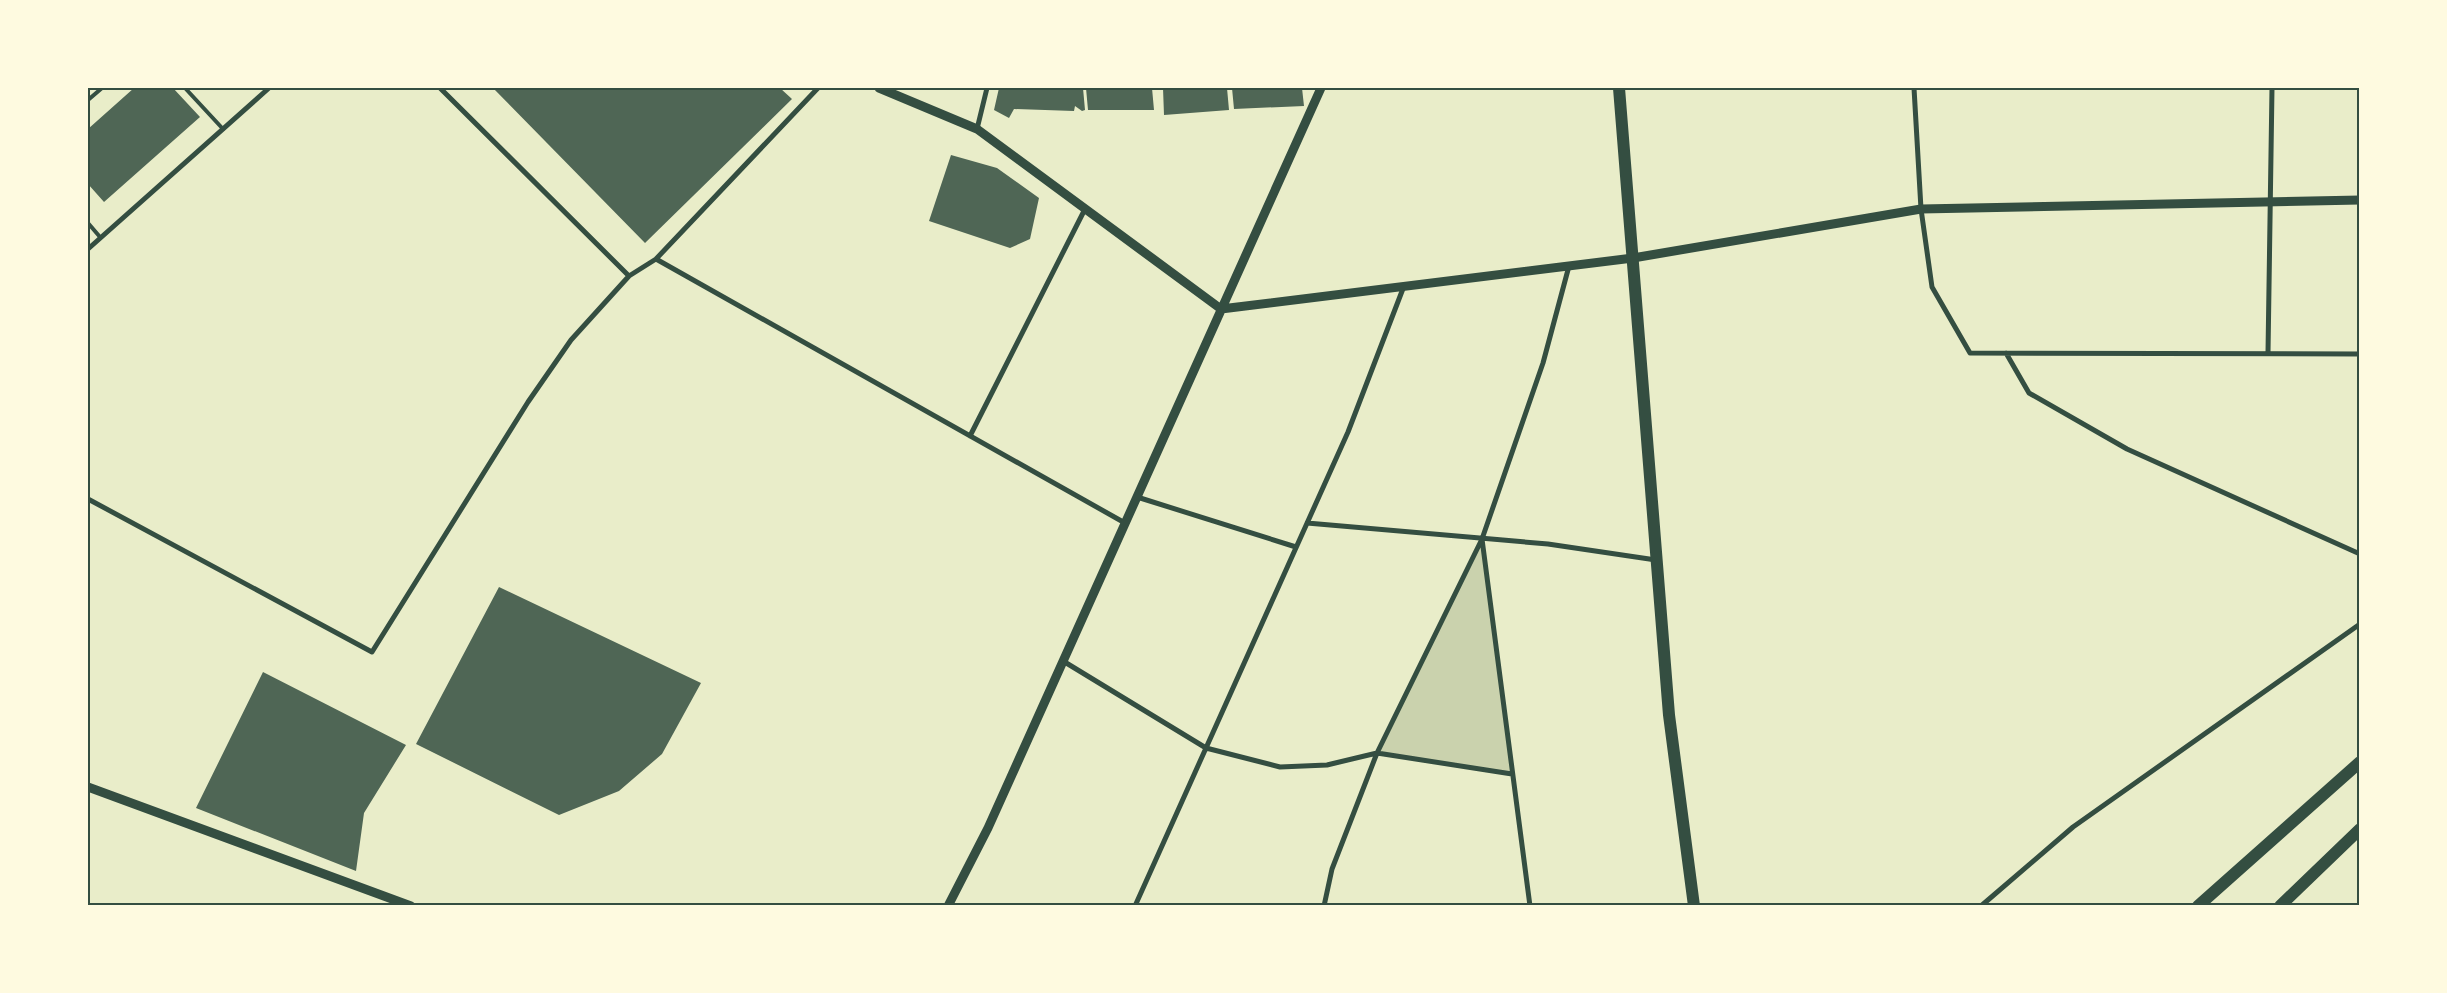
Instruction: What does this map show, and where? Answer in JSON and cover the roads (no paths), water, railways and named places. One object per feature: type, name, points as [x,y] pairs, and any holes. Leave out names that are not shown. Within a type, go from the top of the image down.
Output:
[{"type":"main road","points":[[1620,88],[1669,715],[1694,906]]},
{"type":"main road","points":[[2198,906],[2360,762]]},
{"type":"main road","points":[[2280,906],[2360,829]]},
{"type":"street","points":[[88,249],[269,88]]},
{"type":"street","points":[[440,88],[629,276]]},
{"type":"street","points":[[88,500],[372,652],[534,394],[571,340],[629,276],[656,259],[818,88]]},
{"type":"street","points":[[879,88],[977,129],[1221,309],[1633,258],[1921,209],[2270,200],[2360,200]]},
{"type":"street","points":[[977,129],[987,88]]},
{"type":"street","points":[[948,906],[988,828],[1321,88]]},
{"type":"street","points":[[1914,88],[1921,209],[1932,287],[1970,353],[2360,354]]},
{"type":"street","points":[[2268,353],[2272,88]]},
{"type":"street","points":[[970,436],[1086,209]]},
{"type":"street","points":[[656,259],[1125,523]]},
{"type":"street","points":[[1324,906],[1332,869],[1378,753],[1482,539],[1542,363],[1569,266]]},
{"type":"street","points":[[1135,906],[1348,432],[1404,286]]},
{"type":"street","points":[[2006,353],[2029,393],[2127,449],[2360,554]]},
{"type":"street","points":[[1136,497],[1296,547]]},
{"type":"street","points":[[1307,523],[1548,544],[1656,560]]},
{"type":"street","points":[[1482,539],[1530,906]]},
{"type":"street","points":[[1980,906],[2073,827],[2360,624]]},
{"type":"street","points":[[1063,661],[1206,748],[1280,767],[1327,766],[1378,753],[1512,774]]},
{"type":"street","points":[[88,787],[411,906]]},
{"type":"lane","points":[[88,100],[102,88]]},
{"type":"lane","points":[[185,88],[223,128]]},
{"type":"lane","points":[[88,223],[100,237]]}]
